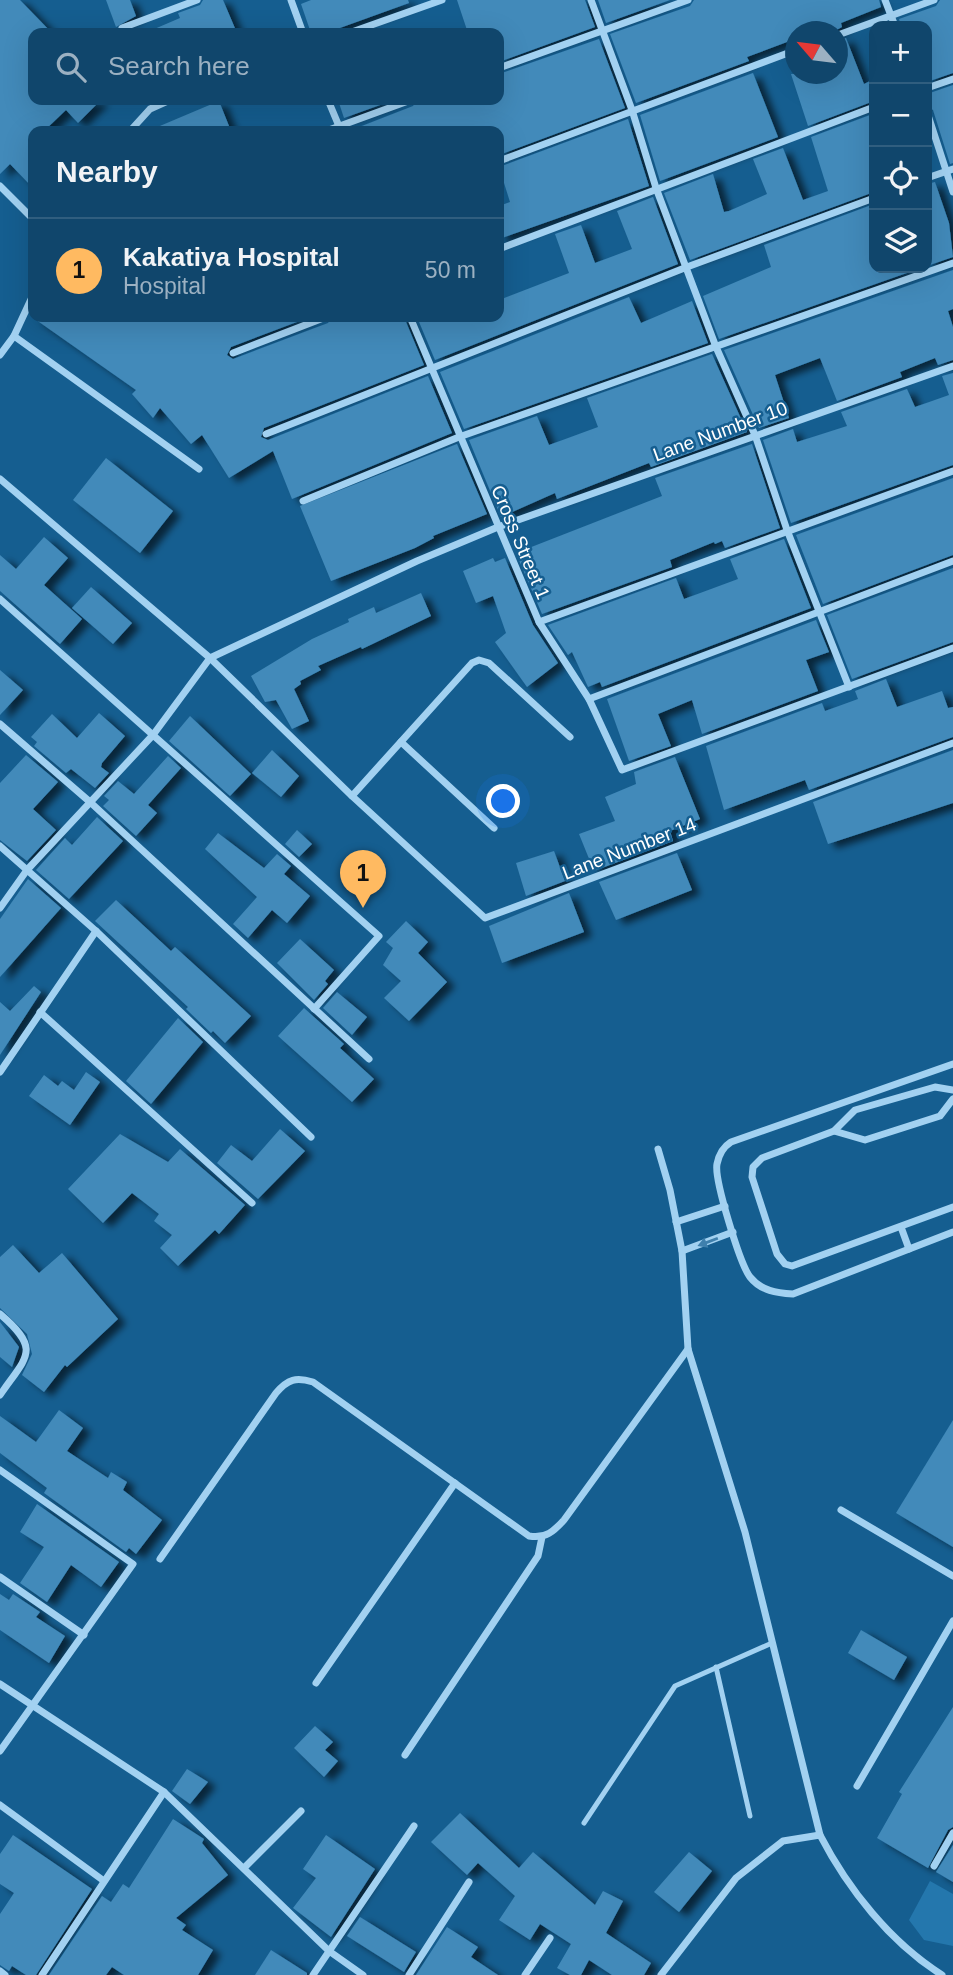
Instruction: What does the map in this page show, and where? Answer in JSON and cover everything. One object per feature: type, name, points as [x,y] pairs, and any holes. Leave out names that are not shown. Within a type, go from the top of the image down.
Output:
[{"type":"street","points":[[122,28],[197,0]]},
{"type":"street","points":[[290,0],[301,28]]},
{"type":"street","points":[[363,28],[442,0]]},
{"type":"street","points":[[592,0],[632,110],[656,188],[716,347],[755,435],[787,530],[849,687],[953,648]]},
{"type":"street","points":[[504,66],[688,0]]},
{"type":"street","points":[[885,0],[893,21]]},
{"type":"street","points":[[848,31],[934,0]]},
{"type":"street","points":[[504,159],[785,54]]},
{"type":"street","points":[[932,86],[953,79]]},
{"type":"street","points":[[135,126],[150,109],[159,105]]},
{"type":"street","points":[[330,105],[339,126]]},
{"type":"street","points":[[345,126],[398,105]]},
{"type":"street","points":[[504,247],[869,109]]},
{"type":"street","points":[[932,126],[949,170],[953,192]]},
{"type":"street","points":[[932,176],[949,170]]},
{"type":"street","points":[[0,186],[28,214]]},
{"type":"street","points":[[266,433],[687,267],[869,200]]},
{"type":"street","points":[[303,501],[459,437],[953,264]]},
{"type":"street","points":[[0,355],[14,336],[28,306]]},
{"type":"street","points":[[233,353],[313,322]]},
{"type":"street","name":"Cross Street 1","points":[[412,322],[429,368],[539,622],[589,699],[622,770],[849,687]]},
{"type":"street","points":[[14,336],[199,468]]},
{"type":"street","name":"Lane Number 10","points":[[210,658],[416,561],[498,527],[953,366]]},
{"type":"street","points":[[539,622],[953,471]]},
{"type":"street","points":[[0,479],[210,658],[352,796],[472,663],[480,660],[489,663],[570,737]]},
{"type":"street","points":[[589,699],[953,561]]},
{"type":"street","points":[[0,599],[379,936],[314,1009]]},
{"type":"street","points":[[0,908],[27,870],[153,734],[210,658]]},
{"type":"street","points":[[0,724],[90,802],[369,1059]]},
{"type":"street","points":[[401,742],[494,828]]},
{"type":"street","name":"Lane Number 14","points":[[352,796],[485,918],[953,743]]},
{"type":"street","points":[[0,846],[96,931],[311,1137]]},
{"type":"street","points":[[0,1072],[96,931]]},
{"type":"street","points":[[40,1012],[252,1203]]},
{"type":"street","points":[[953,1064],[724,1147],[716,1165],[725,1206],[749,1276],[774,1293],[793,1294],[953,1232]]},
{"type":"street","points":[[953,1090],[935,1087],[855,1110],[834,1131],[762,1158],[753,1167],[752,1177],[781,1260],[785,1264],[799,1266],[953,1207]]},
{"type":"street","points":[[881,1089],[885,1101]]},
{"type":"street","points":[[834,1131],[865,1140],[940,1116],[953,1099]]},
{"type":"street","points":[[658,1149],[682,1251],[688,1349],[745,1532],[820,1835],[842,1877],[903,1945],[942,1975]]},
{"type":"street","points":[[676,1222],[725,1206]]},
{"type":"street","points":[[901,1227],[909,1249]]},
{"type":"street","points":[[682,1251],[733,1232]]},
{"type":"street","points":[[0,1314],[26,1340],[27,1346],[26,1357],[0,1395]]},
{"type":"street","points":[[159,1559],[276,1393],[290,1380],[313,1382],[529,1536],[542,1537],[555,1531],[564,1520],[688,1349]]},
{"type":"street","points":[[0,1469],[133,1564],[35,1706],[0,1751]]},
{"type":"street","points":[[316,1683],[455,1483]]},
{"type":"street","points":[[841,1510],[953,1576]]},
{"type":"street","points":[[405,1755],[538,1556],[542,1537]]},
{"type":"street","points":[[0,1577],[84,1635]]},
{"type":"street","points":[[857,1786],[953,1621]]},
{"type":"street","points":[[0,1684],[163,1792],[329,1951],[363,1975]]},
{"type":"street","points":[[42,1975],[163,1792]]},
{"type":"street","points":[[0,1805],[104,1881]]},
{"type":"street","points":[[244,1868],[301,1811]]},
{"type":"street","points":[[313,1975],[414,1826]]},
{"type":"street","points":[[934,1866],[953,1833]]},
{"type":"street","points":[[661,1975],[736,1878],[783,1841],[820,1835]]},
{"type":"street","points":[[409,1975],[469,1882]]},
{"type":"street","points":[[525,1975],[550,1938]]},
{"type":"street","points":[[0,1971],[5,1975]]},
{"type":"lane","points":[[584,1823],[669,1693],[685,1679],[772,1643]]},
{"type":"lane","points":[[716,1667],[750,1816]]},
{"type":"shaded area","points":[[930,1881],[953,1894],[953,1946],[924,1940],[909,1920]]},
{"type":"building","points":[[0,0],[20,0],[47,28],[28,28],[28,105],[96,105],[78,123],[66,110],[49,126],[28,126],[28,183],[10,164],[0,174]]},
{"type":"building","points":[[106,0],[130,0],[136,16],[116,27]]},
{"type":"building","points":[[203,0],[223,0],[235,28],[157,28],[180,18],[178,13],[200,5]]},
{"type":"building","points":[[311,0],[408,0],[409,3],[340,28],[309,28],[301,4]]},
{"type":"building","points":[[457,0],[585,0],[595,27],[504,60],[504,28],[466,28]]},
{"type":"building","points":[[598,0],[670,0],[606,23]]},
{"type":"building","points":[[694,0],[879,0],[881,7],[846,21],[785,21],[785,43],[747,57],[749,61],[636,103],[610,34],[690,6]]},
{"type":"building","points":[[940,0],[953,0],[953,73],[932,80],[932,21],[899,19],[936,6]]},
{"type":"building","points":[[599,39],[625,108],[504,153],[504,126],[362,126],[414,105],[504,105],[504,72]]},
{"type":"building","points":[[848,43],[864,84],[869,82],[869,103],[808,126],[794,84],[848,84]]},
{"type":"building","points":[[753,73],[778,137],[660,181],[640,115]]},
{"type":"building","points":[[953,85],[953,163],[950,164],[932,109],[932,92]]},
{"type":"building","points":[[210,105],[221,105],[229,126],[160,126]]},
{"type":"building","points":[[340,105],[380,105],[344,118]]},
{"type":"building","points":[[869,115],[869,194],[690,260],[664,193],[713,174],[724,212],[729,211],[767,194],[753,159],[783,148],[803,200],[828,191],[811,137]]},
{"type":"building","points":[[628,119],[649,186],[504,237],[504,204],[510,202],[504,183],[504,165]]},
{"type":"building","points":[[935,182],[949,223],[953,257],[932,264],[932,210],[932,183]]},
{"type":"building","points":[[653,197],[678,264],[435,360],[419,322],[504,322],[504,298],[569,273],[555,234],[581,225],[595,263],[632,249],[617,211]]},
{"type":"building","points":[[869,206],[869,273],[907,273],[719,339],[703,296],[771,267],[764,245]]},
{"type":"building","points":[[953,270],[953,309],[948,311],[953,327],[953,360],[938,365],[935,358],[900,372],[902,377],[837,401],[820,358],[775,375],[789,418],[759,428],[724,350]]},
{"type":"building","points":[[629,297],[641,323],[692,301],[708,343],[464,429],[440,372]]},
{"type":"building","points":[[39,322],[297,322],[231,347],[227,355],[233,359],[329,322],[406,322],[424,365],[264,428],[261,437],[268,440],[428,376],[452,433],[292,499],[273,451],[229,478],[202,435],[191,444],[160,408],[153,418],[132,394],[136,390]]},
{"type":"building","points":[[712,354],[747,432],[651,467],[649,463],[557,499],[555,493],[501,517],[469,440],[537,416],[549,445],[598,427],[587,398]]},
{"type":"building","points":[[953,373],[953,465],[791,523],[763,440],[793,429],[797,442],[847,426],[841,412],[907,389],[915,407],[949,395],[942,376]]},
{"type":"building","points":[[457,444],[487,514],[433,536],[434,538],[415,548],[331,581],[300,506]]},
{"type":"building","points":[[752,444],[780,528],[725,548],[722,541],[715,544],[714,542],[670,560],[672,567],[542,614],[516,553],[662,496],[655,478]]},
{"type":"building","points":[[106,458],[173,511],[140,553],[73,500]]},
{"type":"building","points":[[953,478],[953,555],[823,604],[796,535]]},
{"type":"building","points":[[44,537],[68,558],[44,585],[82,619],[60,644],[0,591],[0,555],[16,569]]},
{"type":"building","points":[[784,539],[811,608],[602,687],[600,682],[588,687],[572,652],[568,655],[548,625],[676,578],[684,599],[738,579],[730,559]]},
{"type":"building","points":[[493,558],[495,562],[505,558],[533,625],[558,663],[527,687],[495,642],[506,633],[493,596],[476,603],[463,571]]},
{"type":"building","points":[[953,568],[953,642],[852,679],[827,615]]},
{"type":"building","points":[[91,587],[132,623],[113,644],[72,608]]},
{"type":"building","points":[[421,593],[431,616],[362,649],[361,647],[318,666],[321,670],[300,681],[301,684],[294,689],[309,721],[292,729],[276,700],[265,702],[251,676],[312,639],[349,622],[348,619],[374,607],[376,613]]},
{"type":"building","points":[[816,620],[829,652],[806,660],[818,691],[702,734],[692,700],[658,714],[671,746],[629,761],[607,699]]},
{"type":"building","points":[[0,670],[23,690],[0,715]]},
{"type":"building","points":[[886,679],[897,707],[942,691],[948,708],[953,707],[953,737],[809,790],[805,780],[724,810],[706,746],[822,703],[825,711],[858,699],[855,691]]},
{"type":"building","points":[[99,713],[125,736],[102,763],[101,767],[109,773],[95,788],[71,769],[66,773],[34,746],[37,742],[31,737],[52,714],[77,738]]},
{"type":"building","points":[[190,716],[251,774],[230,796],[169,741]]},
{"type":"building","points":[[272,750],[299,776],[281,797],[252,773]]},
{"type":"building","points":[[953,750],[953,803],[828,844],[813,802]]},
{"type":"building","points":[[26,755],[58,782],[33,809],[56,830],[27,861],[0,840],[0,783]]},
{"type":"building","points":[[168,756],[181,768],[148,805],[157,813],[136,836],[103,806],[109,800],[104,796],[118,781],[134,794]]},
{"type":"building","points":[[675,757],[700,819],[670,831],[673,841],[594,871],[579,834],[615,821],[605,797],[636,784],[634,772]]},
{"type":"building","points":[[97,817],[123,841],[69,899],[36,870],[65,838],[72,845]]},
{"type":"building","points":[[297,830],[312,844],[299,857],[285,844]]},
{"type":"building","points":[[218,833],[264,868],[277,854],[291,866],[284,874],[310,896],[287,923],[272,910],[248,938],[233,924],[257,897],[205,849]]},
{"type":"building","points":[[554,851],[565,881],[526,896],[516,863]]},
{"type":"building","points":[[677,853],[692,890],[616,920],[599,882]]},
{"type":"building","points":[[28,879],[61,908],[0,977],[0,919]]},
{"type":"building","points":[[569,893],[584,932],[502,963],[489,926]]},
{"type":"building","points":[[116,900],[171,951],[175,947],[251,1016],[225,1043],[213,1031],[211,1033],[186,1009],[188,1007],[95,921]]},
{"type":"building","points":[[406,921],[428,942],[418,953],[447,982],[409,1021],[384,998],[401,981],[383,965],[393,948],[386,942]]},
{"type":"building","points":[[300,939],[334,970],[325,981],[328,984],[314,1000],[277,963]]},
{"type":"building","points":[[34,986],[41,992],[0,1055],[0,1002],[10,1011]]},
{"type":"building","points":[[337,992],[367,1017],[352,1035],[323,1008]]},
{"type":"building","points":[[304,1008],[344,1044],[340,1048],[374,1079],[352,1102],[278,1036]]},
{"type":"building","points":[[178,1018],[203,1042],[151,1104],[126,1081]]},
{"type":"building","points":[[86,1072],[100,1082],[70,1125],[29,1096],[44,1075],[58,1086],[62,1081],[74,1090]]},
{"type":"building","points":[[280,1129],[305,1151],[258,1199],[217,1163],[231,1145],[252,1161]]},
{"type":"building","points":[[120,1134],[168,1162],[180,1149],[245,1205],[219,1234],[215,1230],[178,1266],[160,1248],[172,1235],[154,1221],[159,1214],[132,1193],[103,1223],[68,1189]]},
{"type":"building","points":[[13,1245],[39,1273],[62,1253],[118,1319],[67,1367],[65,1365],[44,1392],[22,1375],[32,1354],[27,1334],[0,1308],[0,1257]]},
{"type":"building","points":[[0,1322],[19,1347],[12,1367],[0,1357]]},
{"type":"building","points":[[59,1410],[83,1428],[67,1451],[108,1478],[111,1472],[127,1482],[123,1490],[162,1520],[136,1554],[129,1548],[126,1552],[44,1493],[47,1488],[0,1453],[0,1416],[36,1442]]},
{"type":"building","points":[[953,1420],[953,1547],[896,1513]]},
{"type":"building","points":[[37,1504],[119,1562],[101,1587],[71,1565],[47,1602],[20,1583],[44,1547],[20,1532]]},
{"type":"building","points":[[0,1594],[9,1600],[13,1594],[40,1612],[36,1617],[65,1636],[49,1663],[0,1630]]},
{"type":"building","points":[[861,1630],[907,1657],[894,1680],[848,1653]]},
{"type":"building","points":[[953,1707],[953,1827],[948,1830],[928,1868],[877,1838],[902,1794],[899,1792]]},
{"type":"building","points":[[315,1726],[333,1742],[325,1750],[338,1761],[324,1777],[294,1748]]},
{"type":"building","points":[[187,1769],[208,1782],[190,1804],[172,1791]]},
{"type":"building","points":[[460,1813],[519,1868],[533,1852],[595,1905],[603,1891],[623,1901],[606,1933],[651,1963],[644,1975],[612,1975],[589,1960],[581,1975],[570,1975],[557,1968],[571,1944],[540,1924],[530,1940],[499,1920],[515,1896],[478,1863],[467,1875],[431,1842]]},
{"type":"building","points":[[173,1819],[204,1839],[202,1843],[228,1875],[176,1918],[186,1925],[182,1930],[213,1950],[198,1975],[124,1975],[112,1967],[106,1975],[49,1975],[102,1896],[111,1902],[123,1884],[129,1888]]},
{"type":"building","points":[[13,1835],[92,1889],[36,1975],[26,1975],[12,1966],[9,1971],[0,1965],[0,1914],[14,1893],[0,1884],[0,1854]]},
{"type":"building","points":[[326,1835],[375,1869],[331,1937],[293,1908],[316,1878],[303,1869]]},
{"type":"building","points":[[953,1845],[953,1882],[936,1872]]},
{"type":"building","points":[[689,1852],[712,1871],[679,1912],[654,1892]]},
{"type":"building","points":[[360,1917],[416,1952],[404,1972],[347,1936]]},
{"type":"building","points":[[447,1927],[478,1947],[471,1957],[498,1975],[416,1975]]},
{"type":"building","points":[[271,1950],[307,1973],[307,1975],[255,1975]]},
{"type":"place","name":"Kakatiya Hospital","points":[[363,908]]}]
